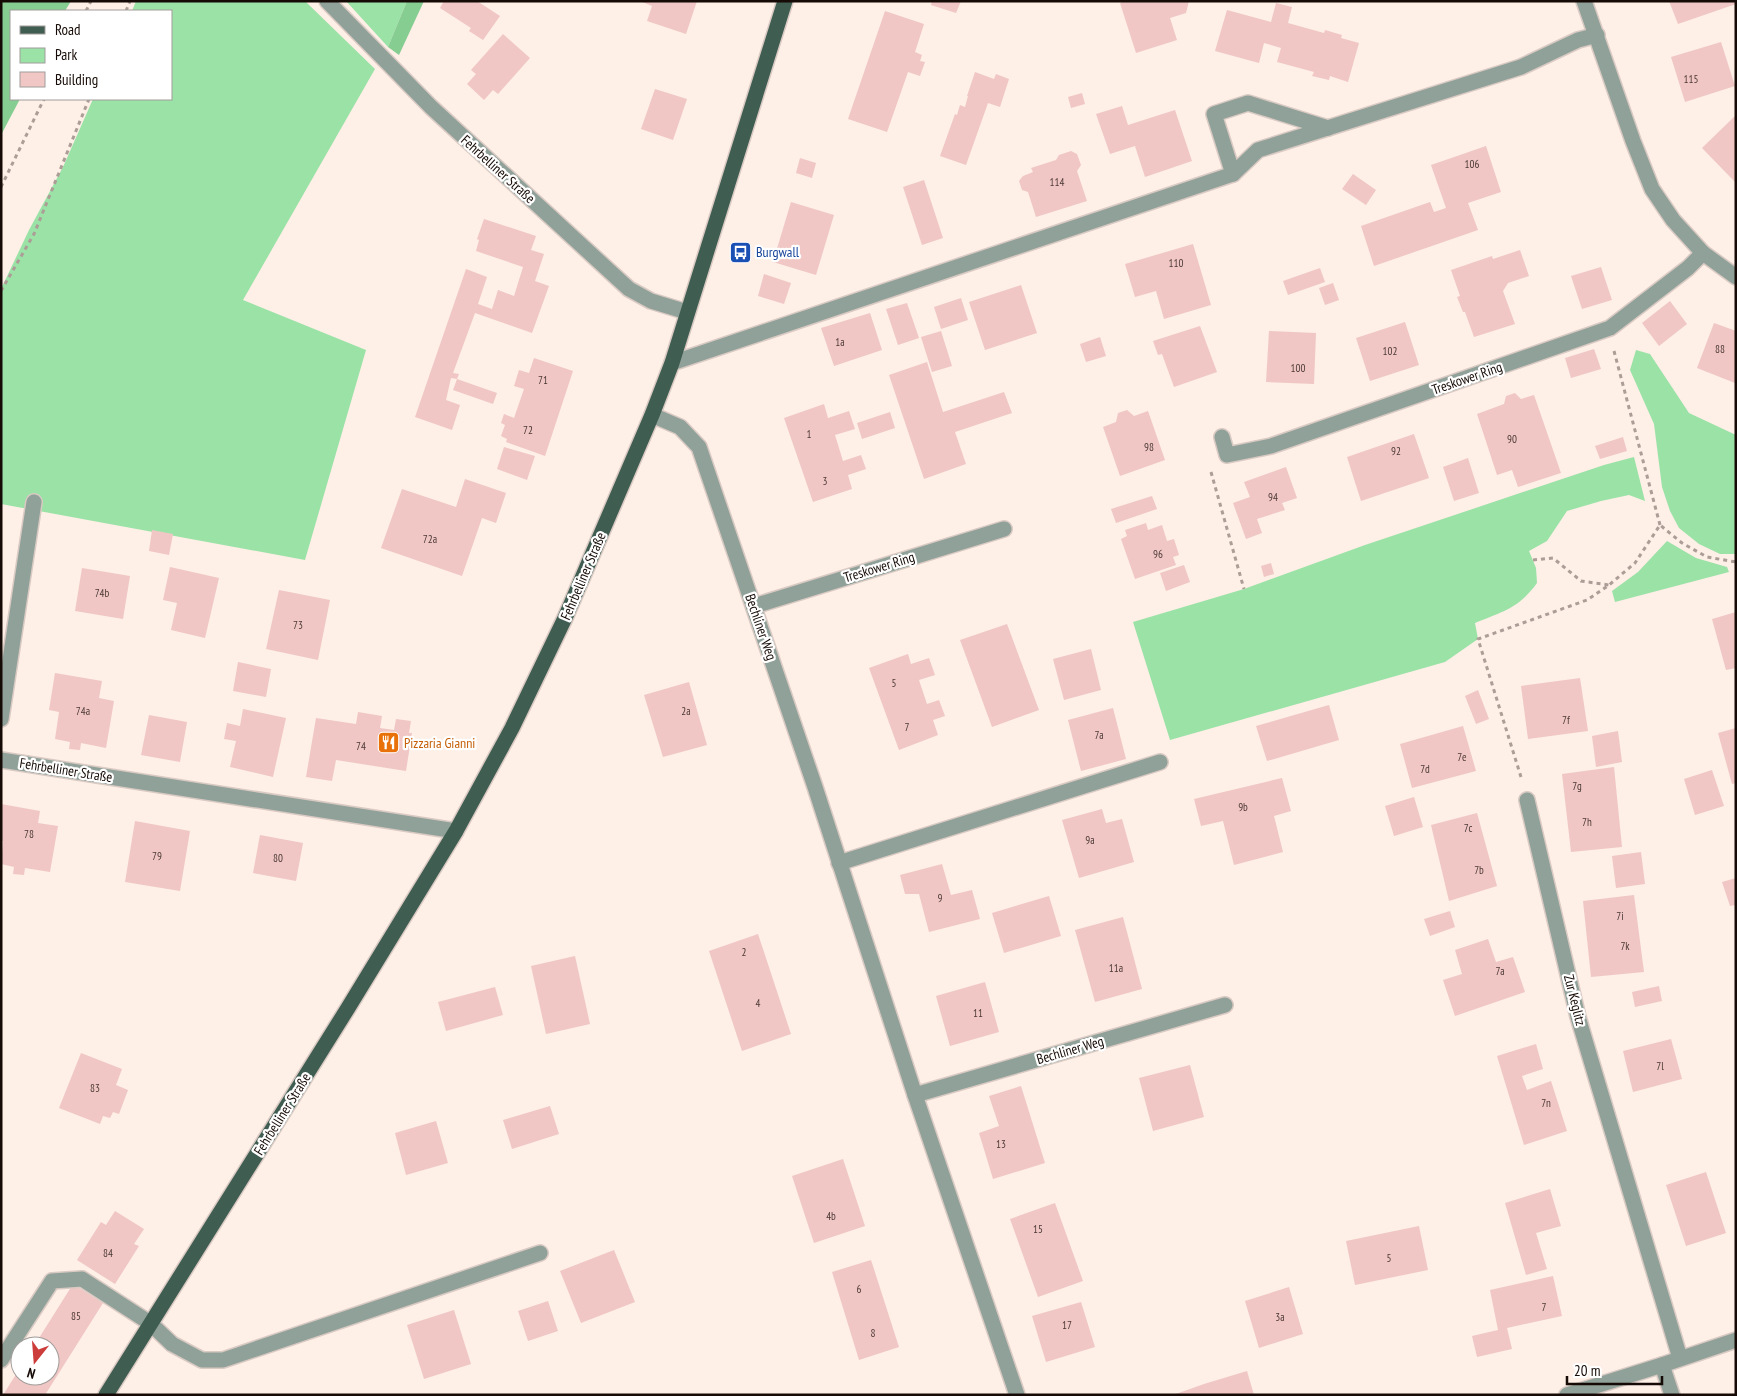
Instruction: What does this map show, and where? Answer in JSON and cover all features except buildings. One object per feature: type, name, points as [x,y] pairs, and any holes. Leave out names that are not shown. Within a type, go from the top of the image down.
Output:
[{"type":"main road","name":"Fehrbelliner Straße","points":[[106,1395],[348,1008],[456,831],[512,728],[565,618],[652,416],[672,363],[785,1]]},
{"type":"street","name":"Fehrbelliner Straße","points":[[327,1],[431,107],[629,289],[651,301],[687,312]]},
{"type":"street","points":[[1584,1],[1633,141],[1652,189],[1673,220],[1703,253],[1736,277]]},
{"type":"street","points":[[672,363],[1233,174],[1258,150],[1521,67],[1578,40],[1596,35]]},
{"type":"street","points":[[1233,174],[1214,114],[1248,103],[1328,128]]},
{"type":"street","name":"Treskower Ring","points":[[1227,455],[1271,446],[1610,328],[1688,268],[1703,253]]},
{"type":"street","name":"Bechliner Weg","points":[[652,416],[680,427],[699,447],[754,606],[915,1095],[1017,1395]]},
{"type":"street","points":[[1222,438],[1227,455]]},
{"type":"street","points":[[1,719],[34,502]]},
{"type":"street","name":"Treskower Ring","points":[[754,606],[1004,529]]},
{"type":"street","name":"Fehrbelliner Straße","points":[[1,760],[456,831]]},
{"type":"street","points":[[839,863],[1160,762]]},
{"type":"street","name":"Zur Keglitz","points":[[1527,800],[1578,1017],[1680,1358]]},
{"type":"street","name":"Bechliner Weg","points":[[915,1095],[1225,1005]]},
{"type":"street","points":[[1,1360],[52,1281],[82,1279],[150,1323],[172,1344],[202,1360],[224,1360],[540,1253]]},
{"type":"street","points":[[1567,1395],[1736,1340]]},
{"type":"street","points":[[1662,1365],[1672,1395]]},
{"type":"path","points":[[1,186],[44,100]]},
{"type":"path","points":[[1,291],[34,234],[89,100]]},
{"type":"path","points":[[1610,328],[1615,359],[1660,525],[1682,543],[1707,557],[1736,562]]},
{"type":"path","points":[[1227,455],[1210,473],[1244,589]]},
{"type":"path","points":[[1527,800],[1519,766],[1478,639],[1587,600],[1609,585],[1635,563],[1660,525]]},
{"type":"path","points":[[1533,560],[1553,558],[1580,581],[1609,585]]},
{"type":"green space","points":[[1,1],[71,1],[66,10],[10,10],[10,100],[19,100],[1,135]]},
{"type":"green space","points":[[136,1],[305,1],[375,69],[243,300],[366,350],[305,560],[1,504],[1,289],[29,230],[63,167],[93,100],[172,100],[172,10],[132,10]]},
{"type":"green space","points":[[346,1],[407,1],[388,47]]},
{"type":"green space","points":[[407,1],[424,1],[399,55],[388,47]]},
{"type":"green space","points":[[1636,350],[1650,354],[1689,413],[1736,435],[1736,554],[1720,554],[1699,544],[1679,528],[1670,511],[1662,487],[1654,424],[1630,370]]},
{"type":"green space","points":[[1634,457],[1645,501],[1629,495],[1567,511],[1547,541],[1529,551],[1536,568],[1537,583],[1530,592],[1510,608],[1475,623],[1478,639],[1445,662],[1170,740],[1133,622],[1244,589],[1365,545],[1604,465]]},
{"type":"green space","points":[[1667,541],[1696,558],[1727,567],[1729,572],[1615,602],[1612,591],[1638,572]]},
{"type":"place","name":"Burgwall","points":[[740,252]]},
{"type":"place","name":"Pizzaria Gianni","points":[[388,743]]}]
